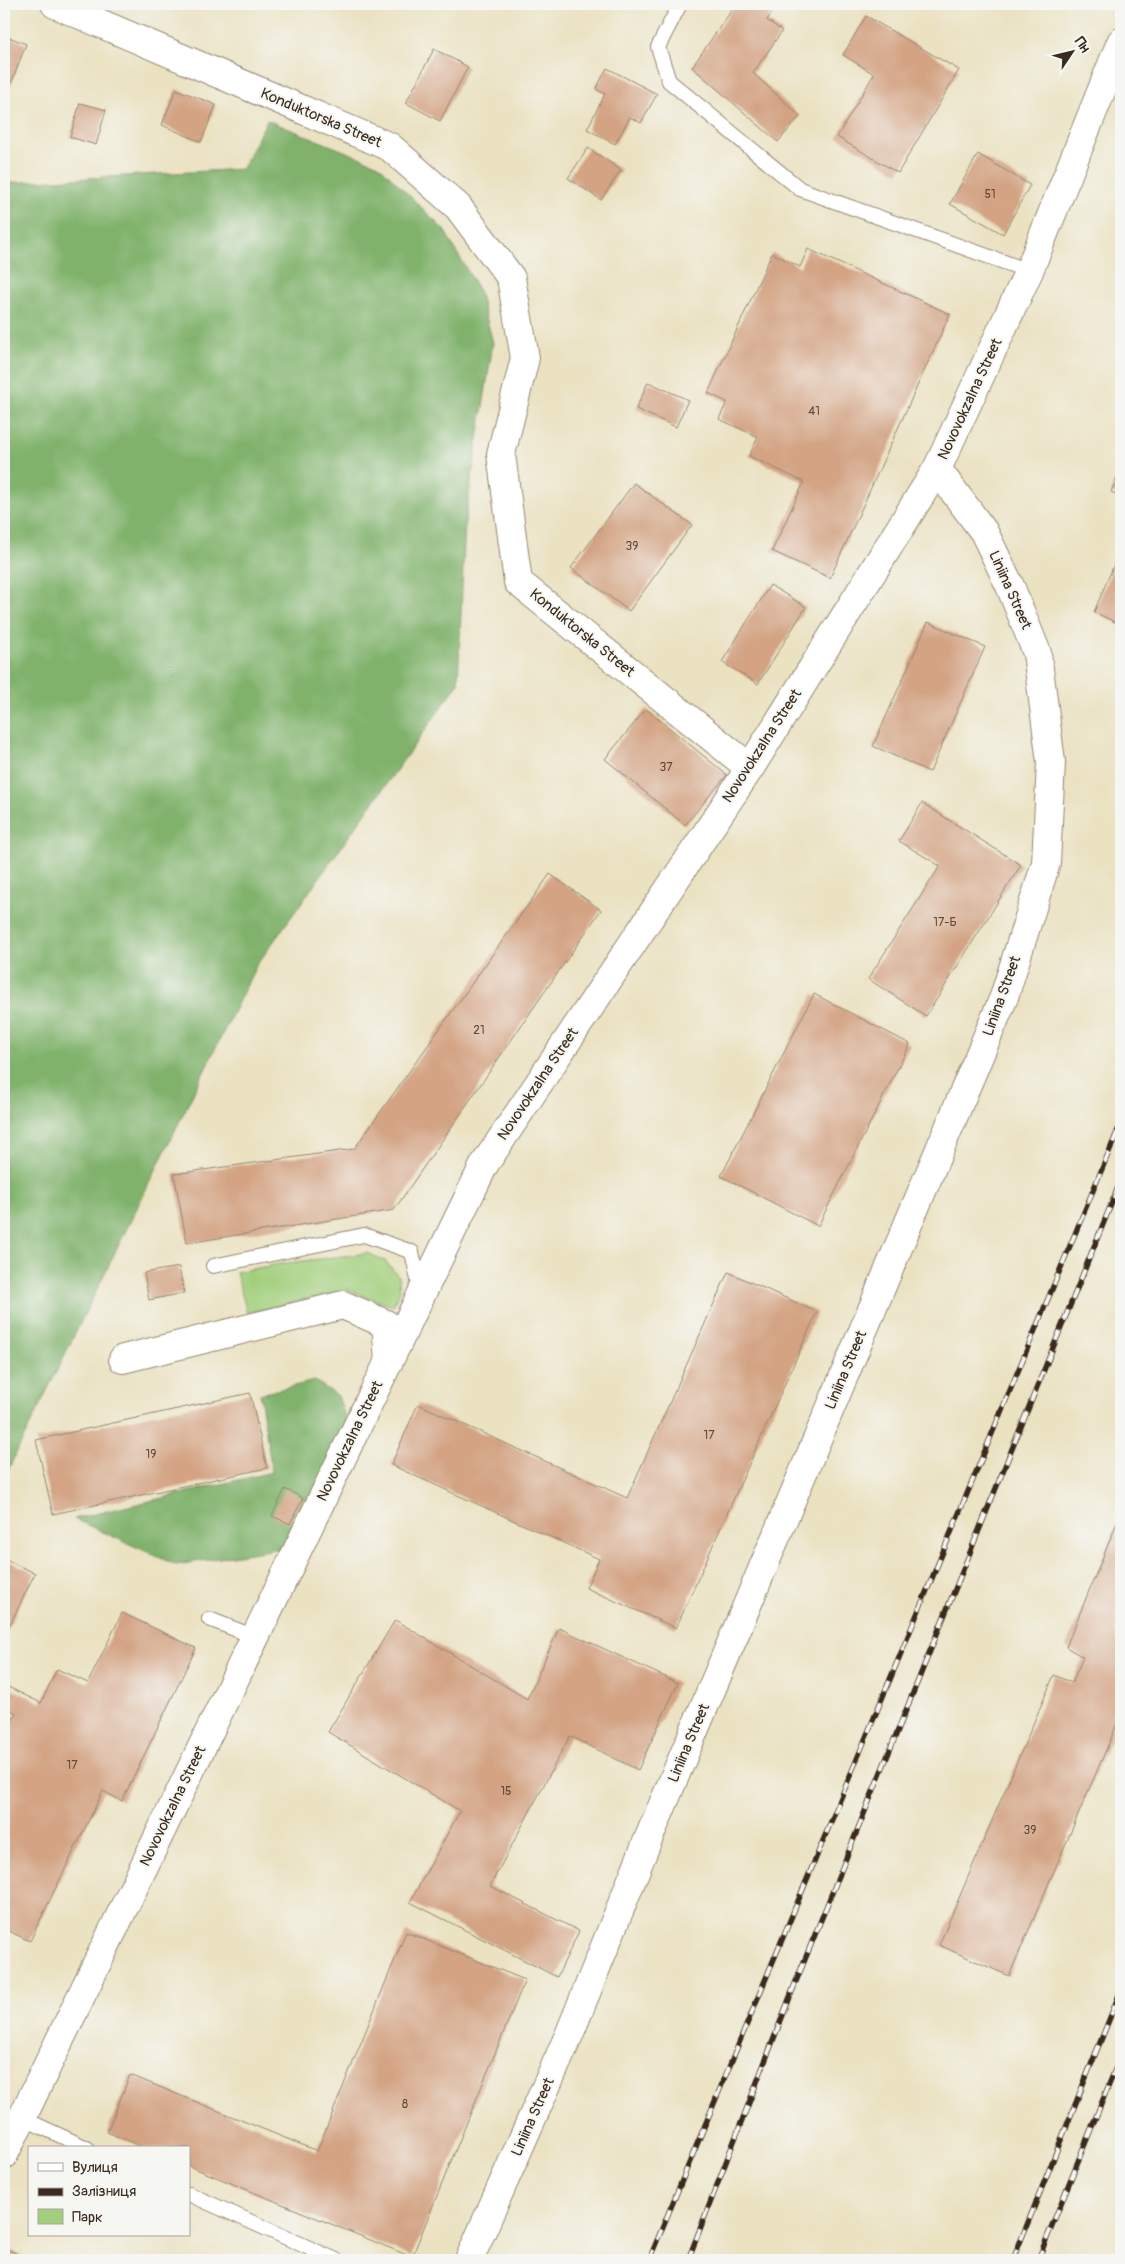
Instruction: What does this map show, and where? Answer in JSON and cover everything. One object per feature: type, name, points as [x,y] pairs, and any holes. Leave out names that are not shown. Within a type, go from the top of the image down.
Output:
[{"type":"street","name":"Konduktorska Street","points":[[55,4],[390,148],[458,207],[511,278],[525,358],[501,454],[518,582],[750,768]]},
{"type":"street","name":"Novovokzalna Street","points":[[4,2155],[484,1165],[750,768],[937,469],[1029,271],[1121,42]]},
{"type":"street","name":"Liniina Street","points":[[469,2260],[569,2036],[647,1842],[1004,997],[1046,863],[1051,762],[1037,653],[1010,586],[984,532],[937,469]]},
{"type":"street","points":[[123,1359],[343,1305],[386,1324],[389,1362]]},
{"type":"lane","points":[[680,4],[658,47],[669,81],[800,188],[1029,271]]},
{"type":"lane","points":[[213,1266],[364,1235],[438,1261]]},
{"type":"lane","points":[[412,1252],[422,1294]]},
{"type":"lane","points":[[209,1619],[255,1637]]},
{"type":"lane","points":[[22,2118],[83,2146]]},
{"type":"lane","points":[[190,2194],[336,2260]]},
{"type":"green space","points":[[267,120],[379,165],[444,230],[479,291],[493,343],[465,521],[458,684],[256,966],[4,1478],[4,183],[242,169]]},
{"type":"green space","points":[[368,1253],[385,1261],[399,1276],[400,1291],[393,1306],[347,1290],[247,1313],[236,1272],[279,1264]]},
{"type":"green space","points":[[315,1381],[338,1396],[347,1422],[288,1547],[176,1565],[74,1519],[272,1472],[260,1394]]},
{"type":"building","points":[[736,4],[778,4],[767,20],[782,31],[753,73],[800,116],[778,142],[692,67]]},
{"type":"building","points":[[866,16],[959,70],[898,173],[837,137],[874,74],[843,55]]},
{"type":"building","points":[[4,35],[26,44],[4,103]]},
{"type":"building","points":[[434,49],[468,67],[440,121],[406,103]]},
{"type":"building","points":[[607,68],[657,94],[641,123],[630,117],[615,144],[587,129],[605,94],[596,89]]},
{"type":"building","points":[[176,89],[216,105],[201,142],[162,125]]},
{"type":"building","points":[[80,103],[106,110],[96,145],[70,137]]},
{"type":"building","points":[[588,148],[621,170],[601,200],[568,178]]},
{"type":"building","points":[[978,154],[1030,185],[1003,234],[950,204]]},
{"type":"building","points":[[808,249],[950,314],[830,578],[772,551],[804,482],[749,456],[758,437],[719,419],[727,402],[708,393],[772,253],[800,267]]},
{"type":"building","points":[[648,382],[688,400],[676,427],[636,409]]},
{"type":"building","points":[[1121,467],[1121,496],[1111,492]]},
{"type":"building","points":[[634,483],[692,525],[629,611],[571,568]]},
{"type":"building","points":[[1121,548],[1121,625],[1094,612]]},
{"type":"building","points":[[770,585],[806,607],[758,684],[722,662]]},
{"type":"building","points":[[928,622],[985,647],[930,772],[873,746]]},
{"type":"building","points":[[646,709],[727,775],[685,825],[605,759]]},
{"type":"building","points":[[922,803],[1021,865],[926,1016],[868,979],[940,866],[899,841]]},
{"type":"building","points":[[550,874],[601,910],[394,1210],[187,1243],[174,1174],[354,1149]]},
{"type":"building","points":[[814,994],[910,1044],[818,1226],[721,1176]]},
{"type":"building","points":[[179,1267],[184,1293],[149,1300],[144,1273]]},
{"type":"building","points":[[728,1272],[817,1312],[676,1628],[586,1588],[599,1559],[391,1465],[418,1404],[627,1498]]},
{"type":"building","points":[[250,1393],[267,1468],[53,1514],[36,1440]]},
{"type":"building","points":[[285,1489],[303,1498],[290,1524],[272,1516]]},
{"type":"building","points":[[1121,1513],[1121,1715],[1009,1976],[939,1945],[1054,1675],[1072,1683],[1083,1657],[1066,1647]]},
{"type":"building","points":[[4,1559],[35,1573],[4,1637]]},
{"type":"building","points":[[122,1613],[196,1648],[122,1801],[103,1791],[30,1941],[4,1929],[4,1739],[16,1713],[4,1706],[4,1685],[41,1703],[57,1669],[88,1683]]},
{"type":"building","points":[[395,1620],[527,1699],[559,1628],[678,1683],[638,1770],[570,1736],[490,1886],[579,1931],[557,1977],[410,1902],[460,1811],[328,1732]]},
{"type":"building","points":[[406,1932],[525,1980],[412,2257],[190,2166],[190,2146],[140,2146],[107,2132],[130,2075],[317,2151]]},
{"type":"building","points":[[4,2247],[29,2260],[4,2260]]},
{"type":"railway","points":[[649,2260],[1121,1123]]},
{"type":"railway","points":[[688,2260],[795,1984],[1121,1180]]},
{"type":"railway","points":[[1013,2260],[1121,1990]]},
{"type":"railway","points":[[1038,2260],[1121,2055]]}]
